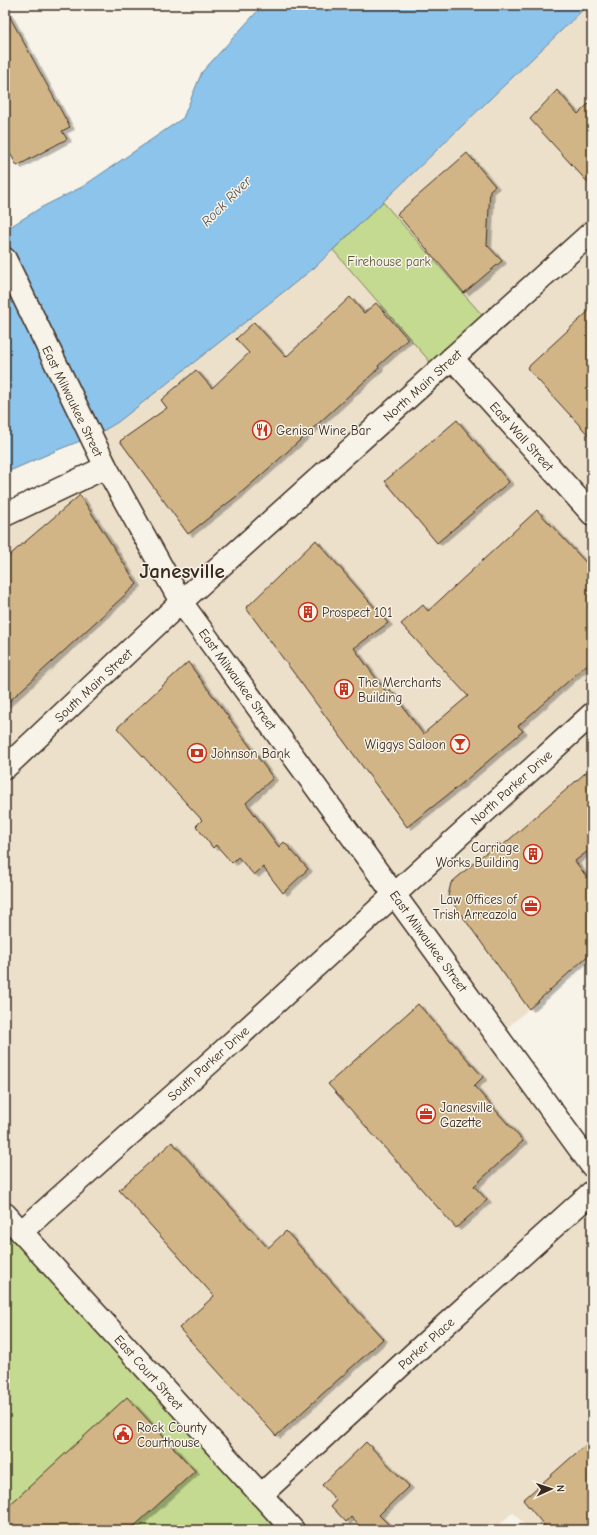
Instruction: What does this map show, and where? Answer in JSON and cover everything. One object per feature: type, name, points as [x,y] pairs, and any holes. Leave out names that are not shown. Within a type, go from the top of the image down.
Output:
[{"type":"main road","name":"North Main Street","points":[[181,602],[592,232]]},
{"type":"main road","name":"East Milwaukee Street","points":[[5,259],[90,437],[181,602],[592,1166]]},
{"type":"main road","name":"East Wall Street","points":[[452,358],[592,514]]},
{"type":"main road","points":[[5,515],[106,467]]},
{"type":"main road","name":"South Main Street","points":[[5,768],[181,602]]},
{"type":"main road","name":"North Parker Drive","points":[[394,893],[592,714]]},
{"type":"main road","name":"South Parker Drive","points":[[21,1232],[224,1050],[394,893]]},
{"type":"main road","name":"Parker Place","points":[[261,1495],[416,1351],[592,1192]]},
{"type":"main road","name":"East Court Street","points":[[5,1214],[293,1530]]},
{"type":"shaded area","points":[[588,5],[592,5],[592,953],[498,1036],[592,1166],[592,1530],[529,1530],[513,1512],[494,1530],[293,1530],[5,1214],[5,515],[105,467],[90,437],[118,422],[314,268]]},
{"type":"green space","name":"Firehouse park","points":[[383,202],[490,324],[438,371],[333,250]]},
{"type":"green space","points":[[5,1214],[293,1530],[5,1530]]},
{"type":"water","name":"Rock River","points":[[263,5],[588,5],[314,268],[118,422],[98,434],[5,473],[5,230],[42,207],[82,187],[183,118],[202,72]]},
{"type":"building","points":[[5,8],[70,127],[62,131],[67,139],[17,166],[5,144]]},
{"type":"building","points":[[557,90],[578,114],[592,100],[592,187],[530,119]]},
{"type":"building","points":[[467,153],[495,186],[490,190],[487,245],[502,261],[464,293],[397,214]]},
{"type":"building","points":[[350,297],[364,313],[376,303],[408,339],[378,366],[379,368],[276,462],[242,492],[188,534],[120,441],[167,408],[161,400],[196,370],[212,388],[249,353],[236,339],[254,322],[286,357]]},
{"type":"building","points":[[592,308],[592,439],[527,368]]},
{"type":"building","points":[[457,420],[509,482],[437,543],[385,481]]},
{"type":"building","points":[[80,495],[137,584],[5,705],[5,559]]},
{"type":"building","points":[[537,510],[592,569],[592,660],[518,726],[523,731],[459,786],[407,827],[246,608],[316,540],[388,623],[354,648],[386,692],[390,689],[423,734],[468,696],[401,624],[423,605],[428,611]]},
{"type":"building","name":"Johnson Bank","points":[[188,662],[273,778],[246,803],[279,847],[284,842],[308,869],[283,893],[263,867],[254,875],[238,857],[232,863],[216,845],[213,848],[196,826],[202,820],[117,728]]},
{"type":"building","points":[[592,767],[592,848],[575,861],[592,884],[592,952],[529,1009],[448,896],[451,883],[498,842],[502,846]]},
{"type":"building","name":"Janesville Gazette","points":[[418,1004],[483,1077],[474,1086],[523,1141],[474,1186],[487,1200],[456,1228],[328,1084]]},
{"type":"building","points":[[172,1142],[268,1248],[286,1231],[383,1339],[276,1436],[179,1328],[214,1296],[119,1190]]},
{"type":"building","name":"Rock County Courthouse","points":[[127,1397],[195,1471],[130,1530],[5,1530],[5,1509]]},
{"type":"building","points":[[592,1439],[592,1530],[548,1530],[523,1500]]},
{"type":"building","points":[[366,1442],[409,1486],[379,1515],[394,1530],[363,1530],[351,1517],[346,1522],[331,1506],[336,1500],[322,1485]]},
{"type":"place","name":"Genisa Wine Bar","points":[[262,430]]},
{"type":"place","name":"Prospect 101","points":[[308,612]]},
{"type":"place","name":"The Merchants Building","points":[[344,689]]},
{"type":"place","name":"Wiggys Saloon","points":[[460,744]]},
{"type":"place","name":"Johnson Bank","points":[[197,753]]},
{"type":"place","name":"Carriage Works Building","points":[[533,854]]},
{"type":"place","name":"Law Offices of Trish Arreazola","points":[[531,906]]},
{"type":"place","name":"Janesville Gazette","points":[[426,1114]]},
{"type":"place","name":"Rock County Courthouse","points":[[123,1434]]},
{"type":"district","name":"Janesville","points":[[182,571]]}]
